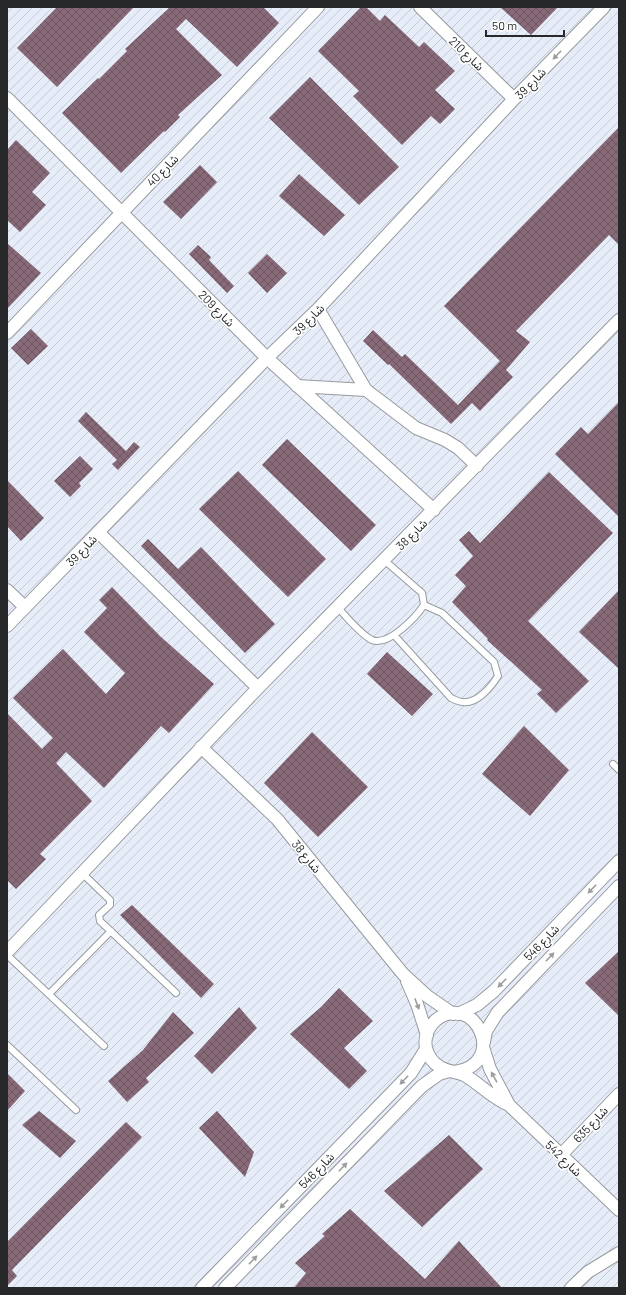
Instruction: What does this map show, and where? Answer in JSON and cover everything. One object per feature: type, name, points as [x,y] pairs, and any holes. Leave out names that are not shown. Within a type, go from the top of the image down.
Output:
[{"type":"street","name":"شارع 40","points":[[7,332],[318,7]]},
{"type":"street","name":"شارع 210","points":[[420,7],[514,99]]},
{"type":"street","name":"شارع 39","points":[[7,626],[267,358],[318,309],[514,99],[604,7]]},
{"type":"street","name":"شارع 209","points":[[7,98],[267,358],[434,510]]},
{"type":"street","points":[[318,309],[366,390],[416,428],[445,440],[458,448],[477,466]]},
{"type":"street","name":"شارع 38","points":[[7,954],[201,747],[619,320]]},
{"type":"street","points":[[297,386],[366,390]]},
{"type":"street","points":[[98,532],[258,688]]},
{"type":"street","points":[[7,590],[25,607]]},
{"type":"street","name":"شارع 38","points":[[201,747],[276,818],[404,974],[427,996],[455,1014]]},
{"type":"street","name":"شارع 546","points":[[455,1014],[468,1011],[490,995],[619,861]]},
{"type":"street","name":"شارع 546","points":[[484,1044],[486,1031],[498,1012],[619,886]]},
{"type":"street","name":"شارع 38","points":[[404,974],[417,1004],[427,1035]]},
{"type":"street","points":[[455,1014],[473,1020],[479,1026],[484,1044],[482,1054],[474,1064],[468,1068],[452,1071],[442,1069],[432,1061],[426,1049],[427,1035],[434,1023],[439,1018],[455,1014]]},
{"type":"street","name":"شارع 542","points":[[484,1044],[490,1069],[509,1105]]},
{"type":"street","name":"شارع 546","points":[[202,1288],[411,1073],[426,1049]]},
{"type":"street","name":"شارع 546","points":[[225,1288],[422,1086],[439,1074],[452,1071]]},
{"type":"street","name":"شارع 542","points":[[452,1071],[473,1080],[489,1094],[509,1105],[619,1210]]},
{"type":"street","name":"شارع 635","points":[[561,1155],[619,1094]]},
{"type":"street","points":[[571,1288],[588,1272],[619,1253]]},
{"type":"lane","points":[[384,560],[422,593],[424,605]]},
{"type":"lane","points":[[394,635],[451,698],[462,703],[473,702],[492,685],[498,676],[494,662],[442,613],[424,605]]},
{"type":"lane","points":[[338,608],[373,640],[382,641],[394,635],[408,623],[424,605]]},
{"type":"lane","points":[[613,764],[619,770]]},
{"type":"lane","points":[[82,873],[110,900],[110,905],[99,915],[100,921],[176,993]]},
{"type":"lane","points":[[49,994],[111,931]]},
{"type":"lane","points":[[7,954],[104,1046]]},
{"type":"lane","points":[[7,1045],[76,1110]]},
{"type":"shaded area","points":[[7,7],[619,7],[619,1288],[7,1288]]},
{"type":"building","points":[[57,7],[134,7],[57,87],[17,48]]},
{"type":"building","points":[[170,7],[263,7],[279,23],[237,67],[186,19],[176,29],[222,75],[178,115],[180,117],[121,173],[62,113],[98,78],[99,79],[127,51],[125,49]]},
{"type":"building","points":[[361,7],[366,7],[380,21],[385,15],[419,47],[424,42],[455,71],[435,90],[455,109],[440,124],[431,116],[402,145],[353,96],[359,91],[318,51]]},
{"type":"building","points":[[500,7],[558,7],[531,35]]},
{"type":"building","points":[[310,77],[399,167],[359,205],[269,118]]},
{"type":"building","points":[[619,127],[619,245],[609,235],[516,331],[530,342],[506,370],[513,377],[480,411],[472,403],[451,424],[363,341],[373,330],[402,357],[405,354],[458,405],[500,361],[444,306]]},
{"type":"building","points":[[16,140],[50,173],[32,192],[46,205],[20,232],[7,220],[7,150]]},
{"type":"building","points":[[200,165],[217,182],[181,219],[163,202]]},
{"type":"building","points":[[299,174],[345,215],[324,236],[279,196]]},
{"type":"building","points":[[7,243],[41,273],[7,309]]},
{"type":"building","points":[[198,245],[211,257],[209,260],[234,286],[227,293],[189,254]]},
{"type":"building","points":[[267,254],[287,273],[267,293],[248,273]]},
{"type":"building","points":[[31,329],[48,346],[28,365],[11,348]]},
{"type":"building","points":[[619,402],[619,517],[555,454],[581,427],[588,434]]},
{"type":"building","points":[[86,412],[126,451],[134,442],[140,447],[118,470],[112,464],[117,460],[78,421]]},
{"type":"building","points":[[287,439],[376,525],[351,551],[262,465]]},
{"type":"building","points":[[80,456],[93,469],[79,483],[81,486],[70,497],[54,481]]},
{"type":"building","points":[[238,471],[326,559],[288,597],[199,509]]},
{"type":"building","points":[[549,472],[613,533],[528,621],[589,681],[556,713],[537,694],[542,690],[487,640],[488,639],[452,602],[466,586],[455,575],[473,556],[459,540],[469,531],[480,543]]},
{"type":"building","points":[[7,480],[44,518],[21,541],[7,526]]},
{"type":"building","points":[[148,539],[178,569],[201,547],[275,624],[245,653],[141,546]]},
{"type":"building","points":[[112,587],[160,636],[214,684],[169,733],[161,726],[104,788],[66,752],[56,763],[92,801],[40,854],[46,859],[16,889],[7,880],[7,713],[42,749],[53,738],[13,698],[63,649],[106,694],[125,673],[84,632],[107,608],[99,600]]},
{"type":"building","points":[[619,590],[619,669],[579,632]]},
{"type":"building","points":[[387,652],[433,694],[412,716],[367,674]]},
{"type":"building","points":[[524,726],[569,770],[530,816],[482,774]]},
{"type":"building","points":[[312,732],[368,787],[318,837],[264,783]]},
{"type":"building","points":[[132,905],[214,984],[201,998],[120,915]]},
{"type":"building","points":[[619,951],[619,1016],[585,983]]},
{"type":"building","points":[[339,988],[373,1021],[344,1048],[367,1071],[349,1089],[290,1034],[321,1007]]},
{"type":"building","points":[[239,1007],[257,1028],[212,1074],[194,1056]]},
{"type":"building","points":[[173,1012],[194,1033],[146,1078],[149,1082],[127,1102],[108,1081],[143,1050]]},
{"type":"building","points":[[7,1073],[25,1091],[7,1111]]},
{"type":"building","points":[[39,1111],[76,1141],[60,1158],[22,1125]]},
{"type":"building","points":[[217,1111],[254,1152],[245,1177],[199,1128]]},
{"type":"building","points":[[126,1122],[142,1137],[12,1270],[17,1276],[7,1286],[7,1242]]},
{"type":"building","points":[[449,1135],[483,1169],[422,1227],[384,1191]]},
{"type":"building","points":[[350,1209],[425,1279],[459,1241],[502,1288],[294,1288],[306,1273],[295,1263],[325,1236],[322,1234]]}]
